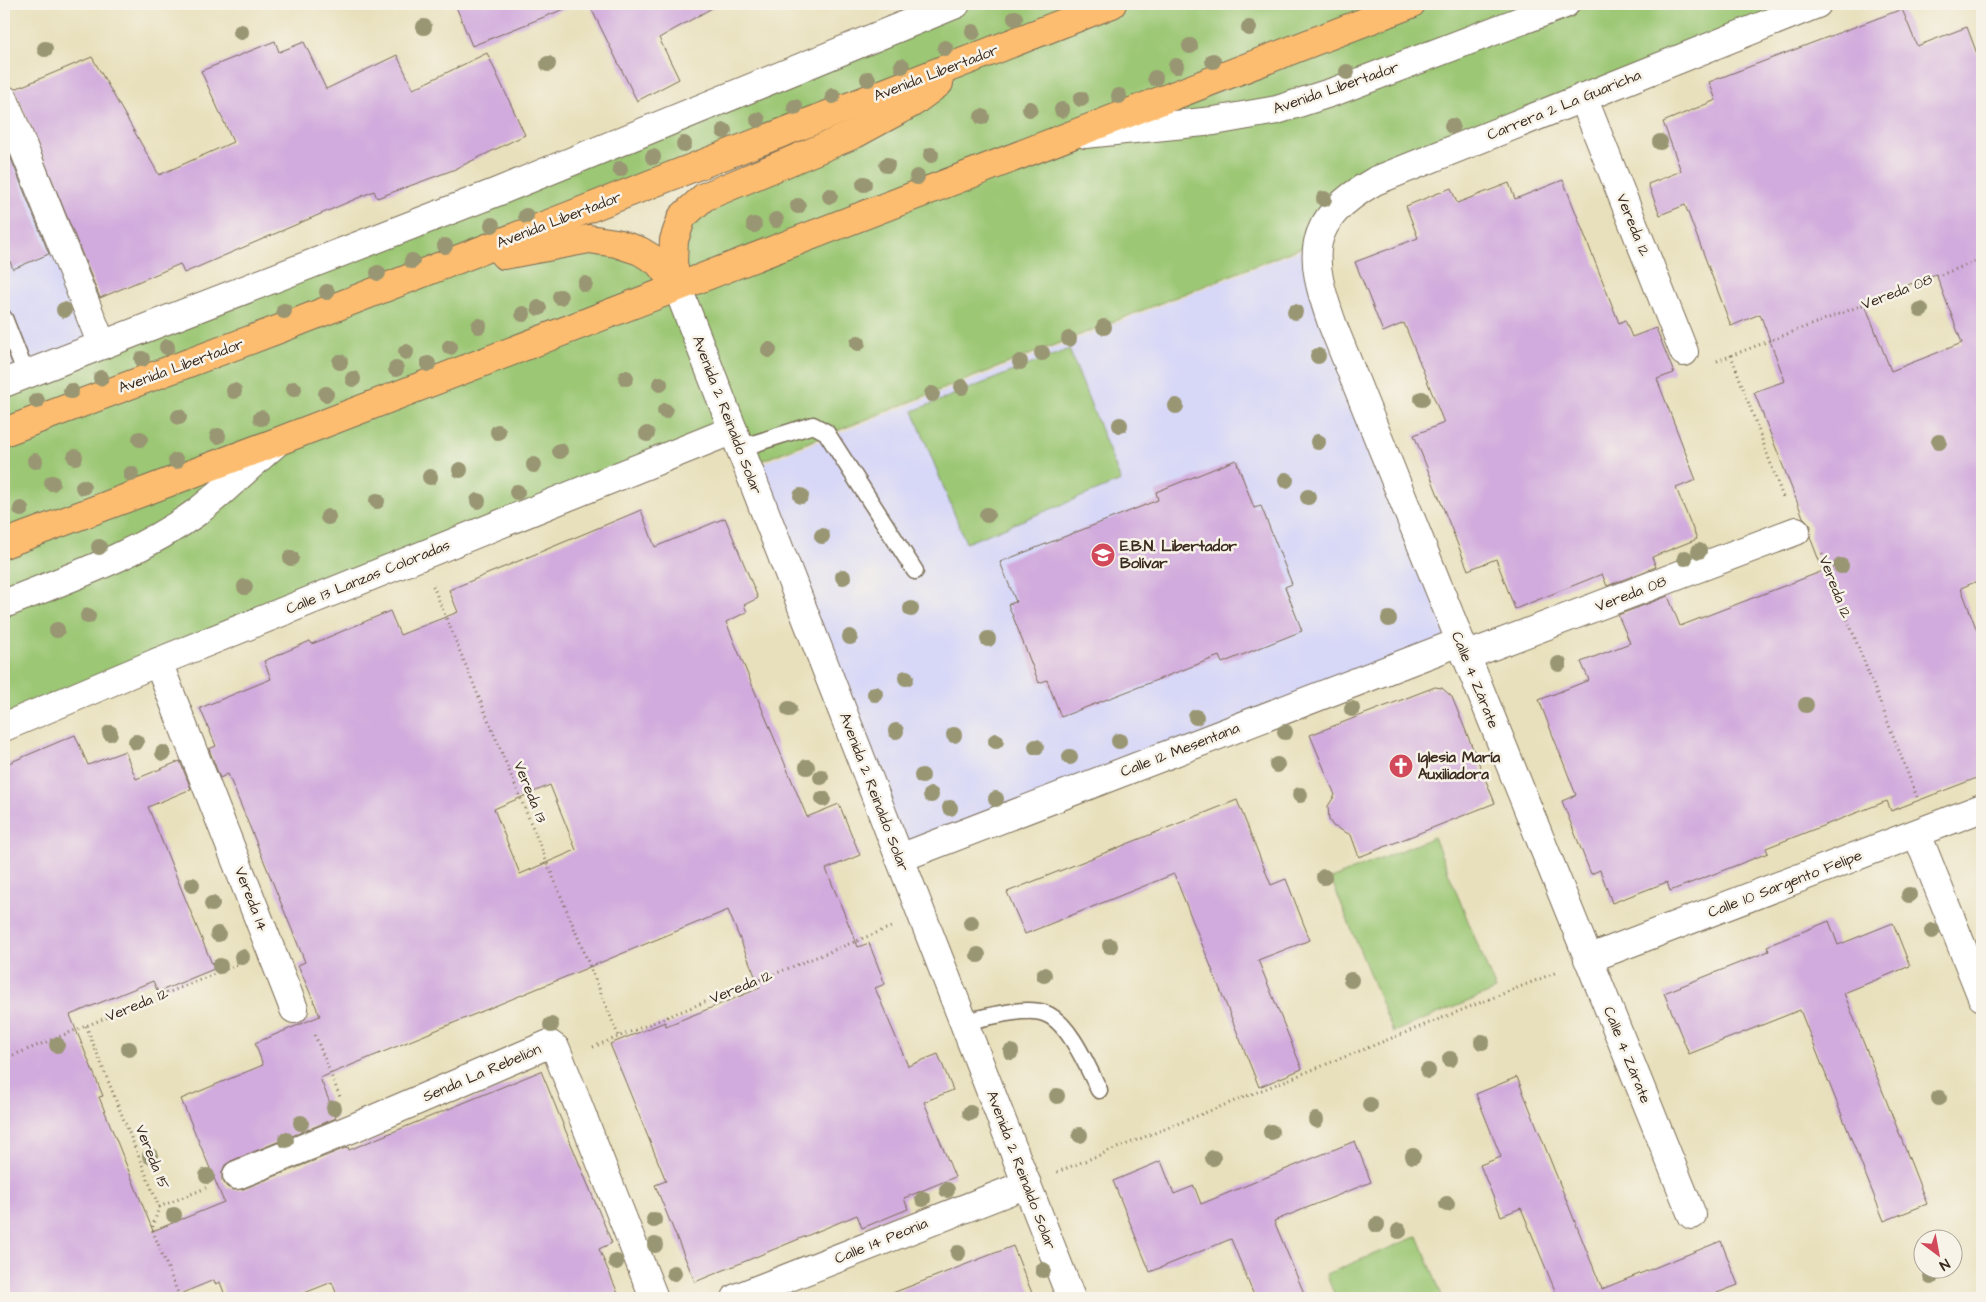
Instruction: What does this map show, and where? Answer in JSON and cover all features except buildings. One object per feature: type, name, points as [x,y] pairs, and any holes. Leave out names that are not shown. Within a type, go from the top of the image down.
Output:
[{"type":"main road","name":"Avenida Libertador","points":[[4,432],[423,273],[1112,4]]},
{"type":"main road","name":"Avenida Libertador","points":[[4,544],[279,441],[1411,4]]},
{"type":"main road","points":[[677,286],[673,262],[674,240],[682,217],[704,197],[855,134],[912,102],[972,59]]},
{"type":"main road","points":[[423,273],[589,239],[616,243],[640,252],[658,262],[677,286]]},
{"type":"street","points":[[15,378],[497,192],[956,4]]},
{"type":"street","name":"Avenida Libertador","points":[[1066,136],[1214,121],[1277,110],[1336,91],[1566,4]]},
{"type":"street","name":"Carrera 2 La Guaricha","points":[[1324,224],[1343,202],[1375,181],[1817,4]]},
{"type":"street","name":"Vereda 12","points":[[1583,97],[1684,352]]},
{"type":"street","points":[[4,99],[102,345]]},
{"type":"street","name":"Calle 4 Zárate","points":[[1324,224],[1316,244],[1315,264],[1319,287],[1692,1216]]},
{"type":"street","name":"Avenida 2 Reinaldo Solar","points":[[677,286],[1071,1298]]},
{"type":"street","name":"Calle 13 Lanzas Coloradas","points":[[4,727],[158,662],[421,556],[737,439]]},
{"type":"street","name":"Avenida Libertador","points":[[4,604],[96,567],[149,542],[197,512],[279,441]]},
{"type":"street","name":"Vereda 08","points":[[1463,649],[1796,531]]},
{"type":"street","name":"Calle 12 Mesentana","points":[[900,858],[1463,649]]},
{"type":"street","name":"Vereda 14","points":[[158,662],[294,1009]]},
{"type":"street","name":"Calle 10 Sargento Felipe","points":[[1588,959],[1982,808]]},
{"type":"street","points":[[1923,831],[1982,997]]},
{"type":"street","name":"Senda La Rebelión","points":[[237,1175],[353,1128],[549,1044],[556,1049],[654,1298]]},
{"type":"street","name":"Calle 14 Peonia","points":[[736,1298],[1027,1184]]},
{"type":"lane","points":[[4,318],[15,378]]},
{"type":"lane","points":[[737,439],[813,425],[826,432],[915,571]]},
{"type":"lane","points":[[964,1022],[1019,1012],[1044,1013],[1061,1026],[1075,1042],[1099,1090]]},
{"type":"path","name":"Vereda 08","points":[[1684,352],[1691,371],[1982,259]]},
{"type":"path","points":[[1730,355],[1796,531]]},
{"type":"path","name":"Vereda 12","points":[[1796,531],[1820,550],[1923,831]]},
{"type":"path","name":"Vereda 13","points":[[421,556],[619,1036]]},
{"type":"path","name":"Vereda 12","points":[[560,1060],[922,914]]},
{"type":"path","name":"Vereda 12","points":[[4,1059],[271,951]]},
{"type":"path","points":[[1027,1184],[1588,959]]},
{"type":"path","points":[[294,1009],[308,1017],[353,1128]]},
{"type":"path","name":"Vereda 15","points":[[86,1026],[159,1207],[152,1229],[180,1298]]},
{"type":"path","points":[[159,1207],[237,1175]]},
{"type":"shaded area","points":[[4,99],[102,345],[4,383]]},
{"type":"shaded area","name":"E.B.N. Libertador Bolívar","points":[[1316,244],[1460,642],[900,858],[748,469]]},
{"type":"green space","points":[[956,4],[1565,4],[1336,91],[1066,136],[279,441],[197,511],[4,604],[4,383]],"holes":[[[970,60],[682,217],[658,262],[545,247],[428,271]]]},
{"type":"green space","points":[[1571,4],[1814,4],[1403,168],[1315,242],[748,466],[680,288],[1067,138],[1215,123]]},
{"type":"green space","points":[[676,289],[731,429],[4,725],[4,607],[96,570],[279,443]]},
{"type":"green space","points":[[1069,349],[1121,481],[966,543],[913,411]]},
{"type":"green space","points":[[1434,837],[1496,990],[1393,1032],[1331,879]]},
{"type":"green space","points":[[1418,1236],[1443,1298],[1336,1298],[1326,1274]]},
{"type":"place","name":"E.B.N. Libertador Bolívar","points":[[1103,555]]},
{"type":"place","name":"Iglesia María Auxiliadora","points":[[1401,766]]}]
